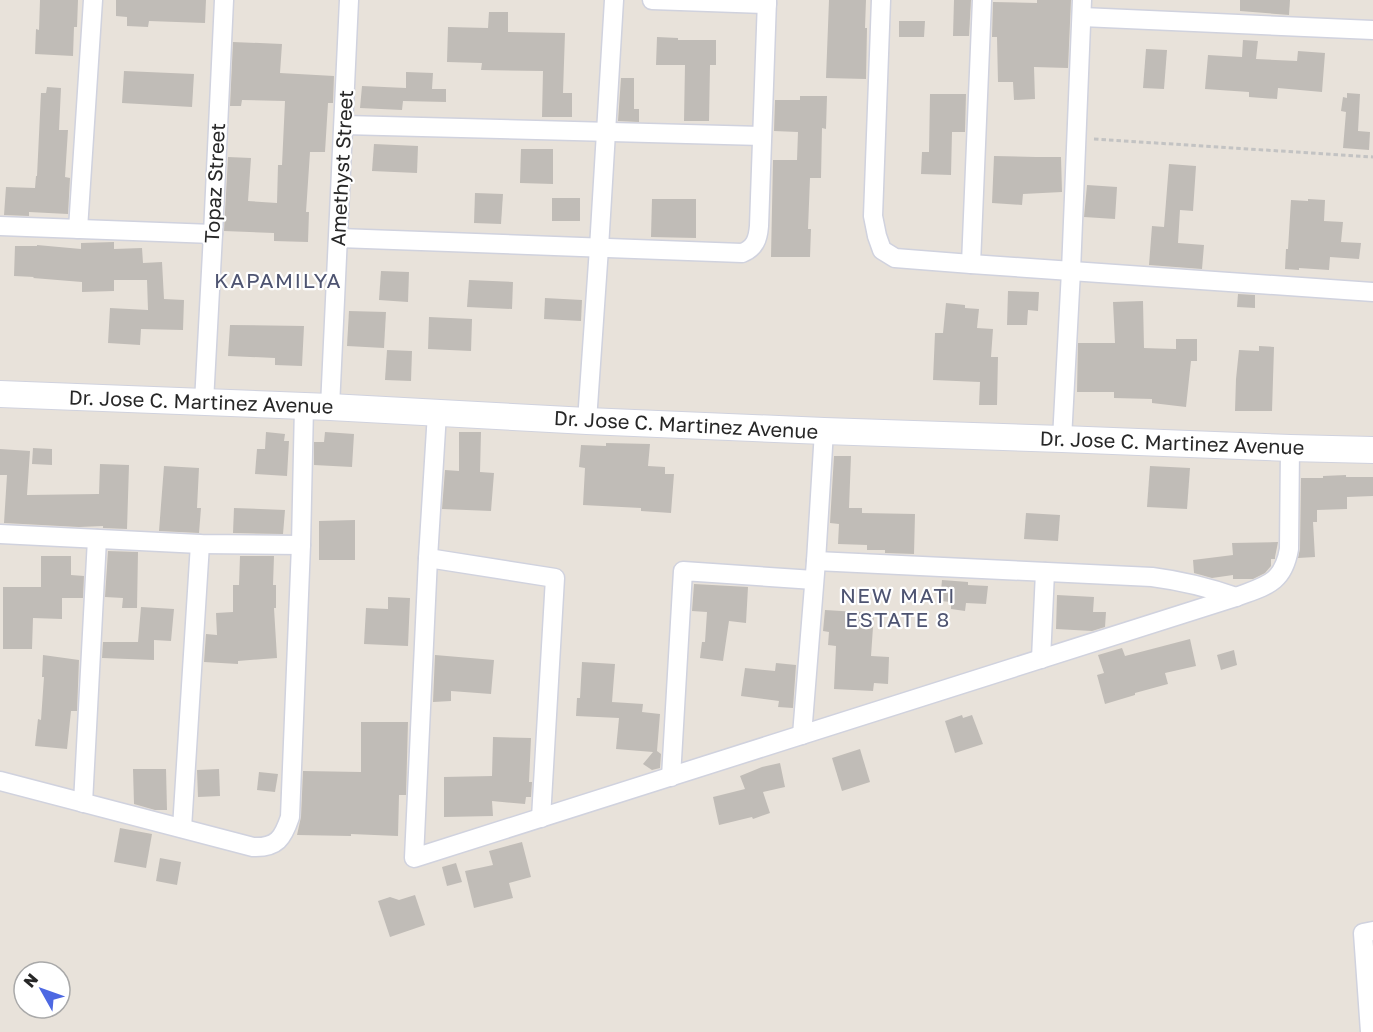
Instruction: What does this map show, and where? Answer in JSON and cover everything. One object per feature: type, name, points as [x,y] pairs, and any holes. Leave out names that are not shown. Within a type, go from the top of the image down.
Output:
[{"type":"street","points":[[78,229],[93,0]]},
{"type":"street","name":"Topaz Street","points":[[204,402],[224,0]]},
{"type":"street","name":"Amethyst Street","points":[[330,407],[349,0]]},
{"type":"street","points":[[587,422],[614,0]]},
{"type":"street","points":[[339,238],[742,253],[748,251],[758,236],[767,2],[652,0]]},
{"type":"street","points":[[881,0],[873,216],[882,250],[895,258],[1373,292]]},
{"type":"street","points":[[971,264],[982,0]]},
{"type":"street","points":[[1062,439],[1082,8],[1373,30]]},
{"type":"street","points":[[344,125],[762,136]]},
{"type":"street","points":[[0,226],[213,234]]},
{"type":"street","name":"Dr. Jose C. Martinez Avenue","points":[[0,394],[330,407],[587,422],[1373,450]]},
{"type":"street","points":[[0,782],[253,847],[266,848],[278,841],[290,817],[304,406]]},
{"type":"street","points":[[437,413],[414,858],[1268,585],[1280,574],[1287,562],[1290,448]]},
{"type":"street","points":[[802,735],[824,431]]},
{"type":"street","points":[[0,535],[200,544],[301,545]]},
{"type":"street","points":[[83,803],[97,539]]},
{"type":"street","points":[[182,828],[200,544]]},
{"type":"street","points":[[428,558],[555,578],[541,818]]},
{"type":"street","points":[[816,561],[1152,577],[1182,581],[1236,597]]},
{"type":"street","points":[[671,777],[683,572],[814,580]]},
{"type":"street","points":[[1041,659],[1045,572]]},
{"type":"street","points":[[1370,1032],[1363,933],[1373,932]]},
{"type":"path","points":[[1077,138],[1373,157]]},
{"type":"building","points":[[40,0],[78,0],[73,56],[35,54]]},
{"type":"building","points":[[116,0],[206,0],[205,23],[149,21],[148,27],[127,26],[127,17],[116,16]]},
{"type":"building","points":[[829,0],[866,0],[866,79],[826,78]]},
{"type":"building","points":[[954,0],[971,0],[969,36],[953,36]]},
{"type":"building","points":[[1037,0],[1071,0],[1068,68],[1034,67],[1035,99],[1014,100],[1013,82],[998,82],[997,37],[992,37],[993,2],[1037,3]]},
{"type":"building","points":[[1240,0],[1290,0],[1289,15],[1240,11]]},
{"type":"building","points":[[489,12],[508,12],[508,32],[565,33],[563,93],[572,93],[572,117],[542,117],[543,71],[481,70],[482,63],[447,62],[448,27],[488,28]]},
{"type":"building","points":[[899,21],[925,21],[924,37],[899,37]]},
{"type":"building","points":[[657,37],[678,38],[678,40],[716,40],[716,65],[710,65],[709,121],[684,121],[685,65],[656,65]]},
{"type":"building","points":[[1243,40],[1258,41],[1256,59],[1297,61],[1298,51],[1325,53],[1322,92],[1278,88],[1277,99],[1249,97],[1249,92],[1205,89],[1208,55],[1242,57]]},
{"type":"building","points":[[233,42],[282,44],[280,73],[334,76],[333,103],[328,103],[325,152],[310,152],[306,212],[309,212],[308,242],[274,241],[274,233],[224,231],[228,157],[251,158],[248,201],[277,203],[278,165],[282,165],[285,101],[242,100],[241,106],[230,106]]},
{"type":"building","points":[[1146,49],[1167,50],[1164,89],[1143,88]]},
{"type":"building","points":[[124,71],[194,74],[192,107],[122,103]]},
{"type":"building","points":[[406,72],[433,73],[432,89],[446,89],[446,102],[403,101],[402,110],[360,108],[362,86],[406,88]]},
{"type":"building","points":[[621,78],[634,78],[634,109],[639,109],[639,122],[618,121]]},
{"type":"building","points":[[47,87],[61,88],[59,130],[68,130],[65,177],[70,178],[68,214],[29,212],[29,216],[4,215],[6,187],[35,188],[41,93],[46,93]]},
{"type":"building","points":[[1347,93],[1360,94],[1358,131],[1370,132],[1369,150],[1343,148],[1346,112],[1341,111],[1343,97],[1347,98]]},
{"type":"building","points":[[930,94],[966,94],[965,132],[952,132],[951,175],[921,174],[922,152],[929,152]]},
{"type":"building","points":[[800,96],[827,96],[826,129],[822,128],[821,178],[810,178],[808,229],[811,229],[810,257],[771,257],[773,160],[797,160],[798,132],[774,131],[775,100],[800,100]]},
{"type":"building","points":[[374,144],[418,146],[417,173],[372,171]]},
{"type":"building","points":[[521,149],[553,149],[553,184],[520,183]]},
{"type":"building","points":[[994,156],[1061,157],[1062,192],[1023,194],[1022,205],[992,203]]},
{"type":"building","points":[[1169,164],[1196,166],[1193,211],[1180,210],[1178,243],[1204,245],[1202,269],[1149,265],[1152,226],[1164,227]]},
{"type":"building","points":[[1087,185],[1117,187],[1115,219],[1084,217]]},
{"type":"building","points":[[475,193],[503,194],[501,224],[474,223]]},
{"type":"building","points":[[552,198],[580,198],[580,221],[552,221]]},
{"type":"building","points":[[652,199],[696,199],[696,238],[651,237]]},
{"type":"building","points":[[1308,199],[1325,200],[1324,221],[1343,222],[1341,242],[1361,243],[1359,259],[1330,257],[1329,270],[1285,269],[1291,200],[1308,201]]},
{"type":"building","points":[[114,242],[114,249],[142,248],[143,263],[162,262],[164,299],[184,300],[183,330],[141,329],[140,345],[108,343],[110,308],[148,310],[147,280],[114,280],[114,291],[82,292],[82,282],[14,276],[15,246],[37,245],[81,249],[81,243]]},
{"type":"building","points":[[381,271],[409,272],[408,302],[379,300]]},
{"type":"building","points":[[469,280],[513,282],[512,309],[467,307]]},
{"type":"building","points":[[1008,291],[1039,292],[1038,311],[1028,310],[1027,325],[1007,325]]},
{"type":"building","points":[[1238,294],[1255,295],[1255,308],[1237,307]]},
{"type":"building","points":[[545,298],[582,300],[581,321],[544,319]]},
{"type":"building","points":[[1143,301],[1144,348],[1176,349],[1176,339],[1197,339],[1197,361],[1191,361],[1186,407],[1152,403],[1152,399],[1114,398],[1114,392],[1077,392],[1078,343],[1115,343],[1113,302]]},
{"type":"building","points":[[946,303],[979,309],[977,328],[993,329],[991,357],[998,357],[997,405],[979,405],[980,382],[933,380],[935,333],[943,333]]},
{"type":"building","points":[[349,311],[386,312],[384,348],[347,346]]},
{"type":"building","points":[[429,317],[472,319],[471,351],[428,349]]},
{"type":"building","points":[[230,325],[304,326],[302,366],[275,365],[275,358],[228,356]]},
{"type":"building","points":[[1259,346],[1274,347],[1272,411],[1235,411],[1239,350],[1259,351]]},
{"type":"building","points":[[387,350],[412,351],[411,381],[385,380]]},
{"type":"building","points":[[266,432],[285,434],[284,441],[289,441],[287,476],[255,474],[257,449],[265,449]]},
{"type":"building","points":[[325,432],[354,434],[352,467],[314,465],[314,442],[324,442]]},
{"type":"building","points":[[459,432],[481,432],[480,472],[494,473],[491,511],[442,509],[445,470],[459,471]]},
{"type":"building","points":[[606,443],[650,444],[648,466],[665,467],[665,474],[674,474],[671,513],[641,511],[641,508],[583,505],[585,468],[579,467],[581,445],[606,446]]},
{"type":"building","points":[[33,448],[52,449],[52,465],[32,464]]},
{"type":"building","points":[[0,449],[30,451],[27,495],[99,494],[100,464],[129,465],[127,529],[103,528],[103,526],[4,523],[7,475],[0,475]]},
{"type":"building","points":[[834,456],[851,456],[849,508],[862,508],[862,513],[915,514],[914,554],[867,550],[867,545],[838,544],[839,524],[830,523]]},
{"type":"building","points":[[164,466],[199,468],[197,508],[201,508],[199,533],[159,531]]},
{"type":"building","points":[[1150,466],[1190,468],[1187,509],[1147,507]]},
{"type":"building","points":[[1346,475],[1346,477],[1373,477],[1373,496],[1347,497],[1347,509],[1317,510],[1317,522],[1313,522],[1315,557],[1298,558],[1301,478]]},
{"type":"building","points":[[234,508],[285,510],[283,534],[233,533]]},
{"type":"building","points":[[1026,513],[1060,515],[1058,541],[1024,539]]},
{"type":"building","points":[[355,520],[355,560],[319,560],[319,521]]},
{"type":"building","points":[[1278,542],[1275,559],[1271,559],[1271,566],[1265,573],[1253,579],[1233,579],[1233,575],[1212,578],[1194,573],[1193,560],[1233,555],[1232,543]]},
{"type":"building","points":[[108,551],[138,552],[137,608],[122,608],[123,598],[105,597]]},
{"type":"building","points":[[41,556],[71,556],[71,575],[84,576],[83,598],[62,598],[62,619],[33,618],[32,649],[3,649],[3,587],[41,587]]},
{"type":"building","points":[[240,556],[274,556],[273,585],[276,585],[276,608],[274,608],[277,658],[238,661],[238,664],[204,662],[206,634],[217,635],[216,613],[233,612],[233,585],[239,585]]},
{"type":"building","points":[[942,580],[988,586],[986,604],[966,603],[965,611],[951,609],[951,602],[940,601]]},
{"type":"building","points":[[694,584],[748,587],[746,623],[729,621],[723,661],[700,658],[702,642],[705,642],[707,612],[692,611]]},
{"type":"building","points":[[1057,595],[1094,597],[1093,612],[1106,612],[1105,627],[1092,631],[1056,629]]},
{"type":"building","points":[[388,597],[410,598],[408,646],[364,644],[366,608],[388,609]]},
{"type":"building","points":[[141,607],[174,609],[171,641],[154,640],[154,660],[102,658],[103,642],[138,642]]},
{"type":"building","points":[[825,610],[874,613],[871,656],[889,657],[888,684],[874,683],[873,691],[834,689],[836,646],[828,645],[829,632],[823,631]]},
{"type":"building","points":[[1190,639],[1196,666],[1165,673],[1168,684],[1105,704],[1097,675],[1104,673],[1098,655],[1122,648],[1125,656]]},
{"type":"building","points":[[1234,650],[1237,665],[1221,670],[1217,655]]},
{"type":"building","points":[[43,655],[79,660],[77,711],[71,711],[67,749],[35,746],[38,719],[41,720]]},
{"type":"building","points":[[435,655],[494,660],[491,694],[451,691],[451,701],[433,702]]},
{"type":"building","points":[[582,662],[615,664],[612,702],[643,704],[642,712],[660,714],[657,751],[661,754],[660,768],[652,770],[643,764],[653,752],[616,749],[619,718],[576,716],[577,698],[580,698]]},
{"type":"building","points":[[776,663],[796,665],[793,708],[778,707],[779,701],[741,696],[745,668],[775,671]]},
{"type":"building","points":[[962,715],[963,718],[972,715],[983,744],[955,753],[945,721]]},
{"type":"building","points":[[361,722],[408,722],[406,795],[399,795],[398,836],[297,835],[301,817],[303,771],[361,772]]},
{"type":"building","points":[[493,737],[531,738],[529,782],[532,782],[531,797],[526,797],[525,804],[492,801],[493,816],[444,817],[444,777],[492,776]]},
{"type":"building","points":[[860,749],[870,782],[842,791],[832,758]]},
{"type":"building","points":[[780,763],[785,787],[763,792],[770,813],[753,819],[752,817],[719,825],[713,797],[745,789],[740,776]]},
{"type":"building","points":[[133,769],[166,769],[167,810],[155,810],[134,804]]},
{"type":"building","points":[[219,769],[220,796],[198,797],[197,770]]},
{"type":"building","points":[[259,772],[278,774],[275,792],[257,790]]},
{"type":"building","points":[[120,828],[152,834],[146,868],[114,862]]},
{"type":"building","points":[[522,842],[531,877],[509,883],[513,898],[474,908],[465,871],[493,865],[489,851]]},
{"type":"building","points":[[160,858],[181,862],[177,885],[156,881]]},
{"type":"building","points":[[456,863],[462,882],[447,886],[442,867]]},
{"type":"building","points":[[415,895],[425,925],[390,937],[378,901],[390,897],[399,900]]},
{"type":"district","name":"KAPAMILYA","points":[[278,281]]},
{"type":"district","name":"NEW MATI ESTATE 8","points":[[898,608]]}]
